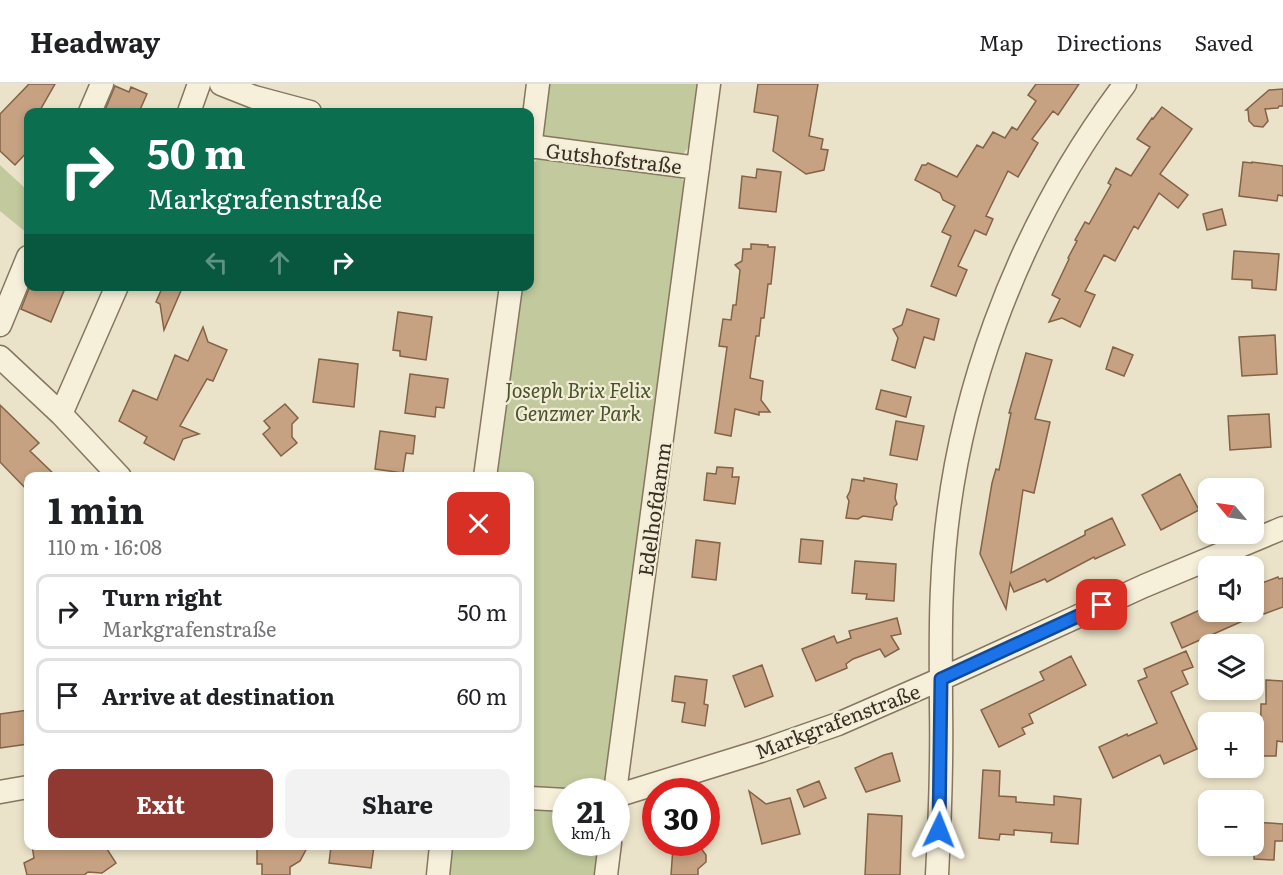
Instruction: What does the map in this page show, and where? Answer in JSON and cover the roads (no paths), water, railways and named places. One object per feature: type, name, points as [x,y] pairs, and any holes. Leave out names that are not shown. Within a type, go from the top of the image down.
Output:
[{"type":"street","points":[[92,108],[102,84]]},
{"type":"street","points":[[190,108],[199,84]]},
{"type":"street","points":[[221,84],[254,97],[295,108]]},
{"type":"street","points":[[534,116],[538,84]]},
{"type":"street","name":"Edelhofdamm","points":[[618,778],[709,84]]},
{"type":"street","points":[[937,875],[942,588],[947,519],[959,446],[979,372],[1001,307],[1028,244],[1082,146],[1125,84]]},
{"type":"street","name":"Gutshofstraße","points":[[534,148],[698,168]]},
{"type":"street","points":[[0,325],[24,267]]},
{"type":"street","points":[[61,414],[115,291]]},
{"type":"street","points":[[486,472],[510,291]]},
{"type":"street","points":[[0,357],[61,414],[115,472]]},
{"type":"street","name":"Markgrafenstraße","points":[[630,790],[761,751],[838,724],[1144,586],[1283,528]]},
{"type":"street","points":[[0,792],[24,788]]},
{"type":"street","points":[[534,798],[552,799]]},
{"type":"street","points":[[438,875],[441,850]]},
{"type":"street","points":[[606,875],[608,856]]},
{"type":"park label","name":"Joseph Brix Felix Genzmer Park","points":[[578,400]]}]
